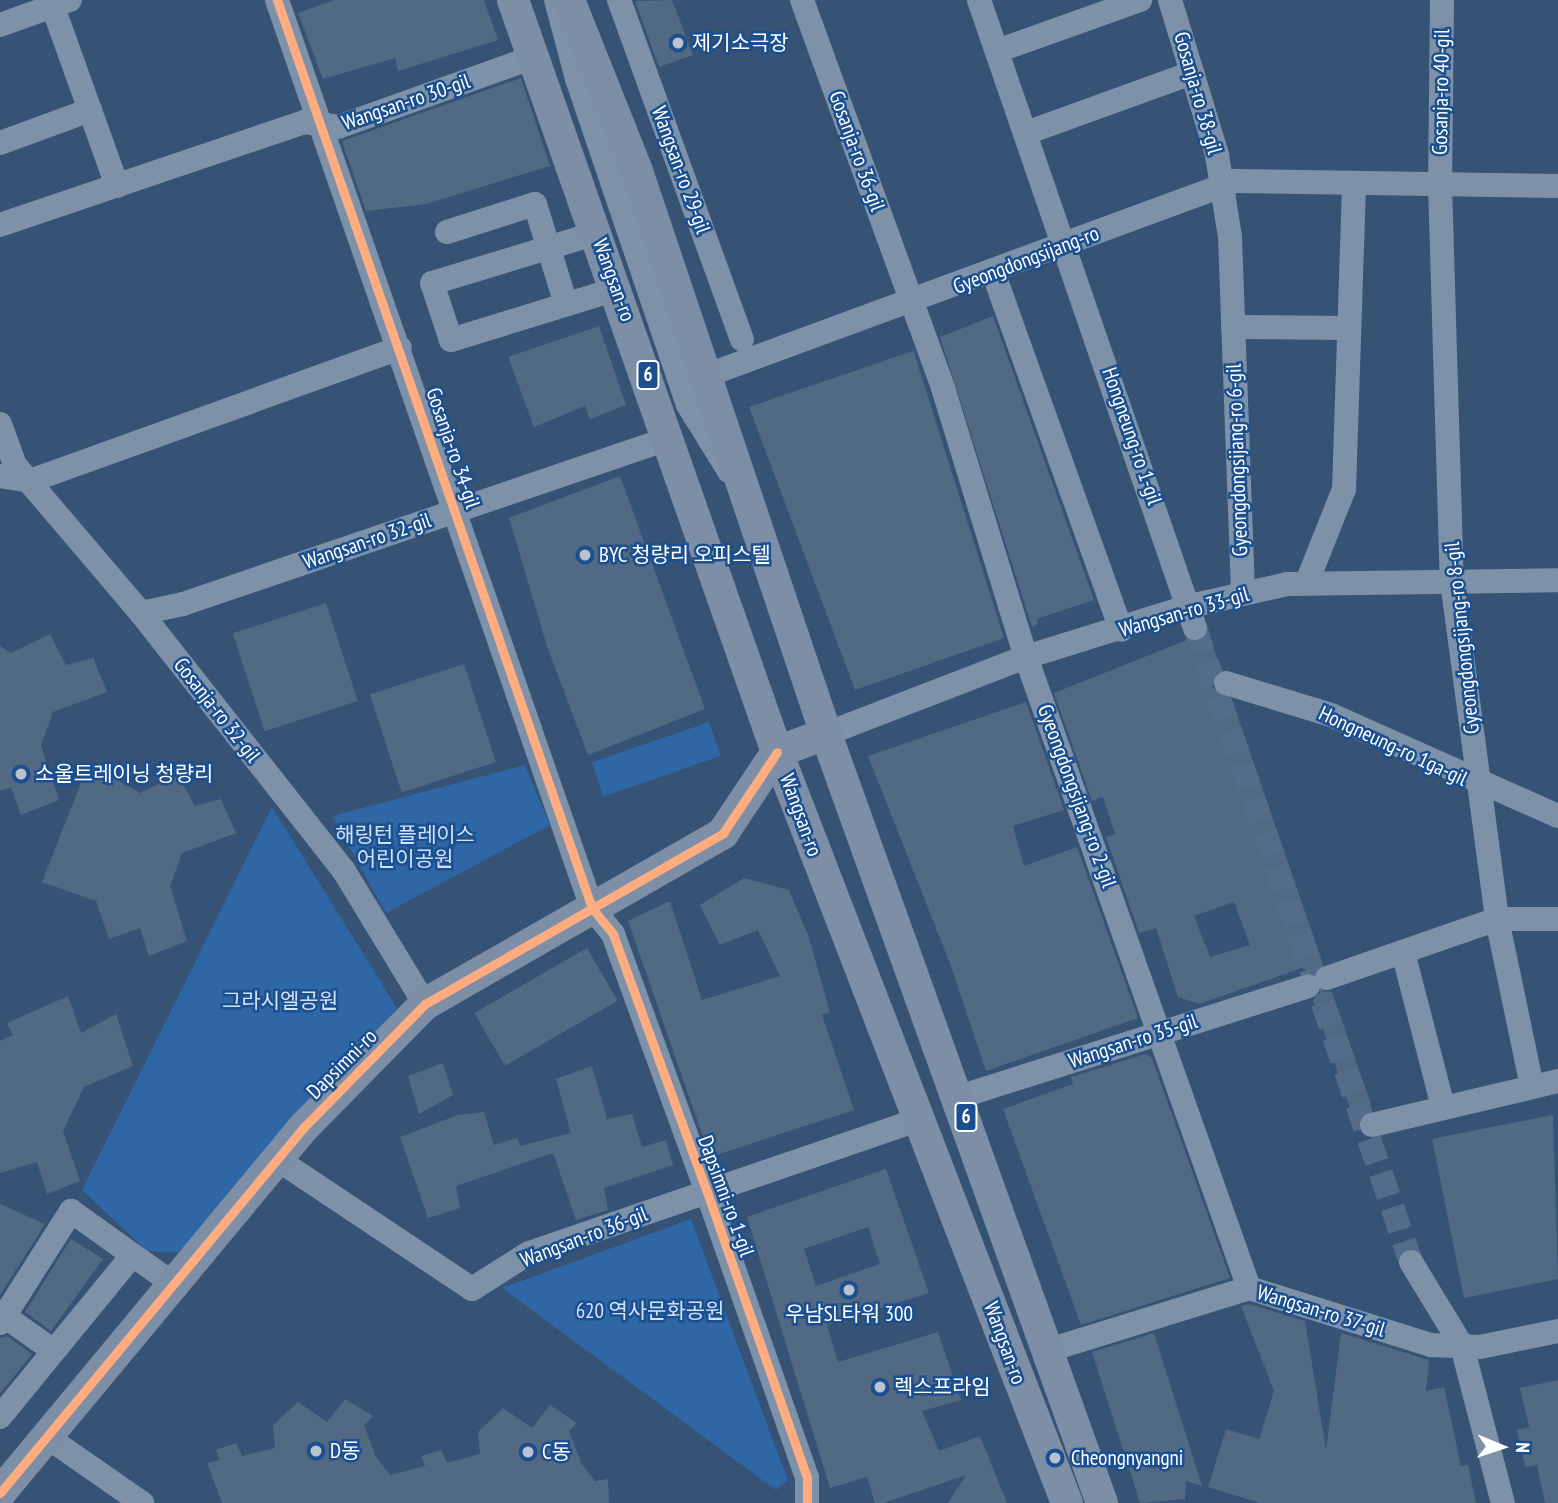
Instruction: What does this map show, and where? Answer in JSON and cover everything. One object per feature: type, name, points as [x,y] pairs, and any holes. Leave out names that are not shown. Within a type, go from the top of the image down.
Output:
[{"type":"main road","name":"Wangsan-ro","points":[[513,0],[670,438],[777,752],[923,1118],[1067,1503]]},
{"type":"main road","name":"Wangsan-ro","points":[[569,0],[637,171],[826,733],[959,1097],[1102,1503]]},
{"type":"main road","points":[[777,752],[826,733]]},
{"type":"main road","name":"Dapsimni-ro","points":[[3,1496],[47,1437],[172,1283],[277,1159],[425,1004],[723,833],[777,752]]},
{"type":"street","name":"Gosanja-ro 34-gil","points":[[278,0],[457,510],[592,908]]},
{"type":"street","points":[[556,0],[577,79],[688,405],[746,498]]},
{"type":"street","name":"Wangsan-ro 29-gil","points":[[620,0],[742,339]]},
{"type":"street","name":"Gosanja-ro 36-gil","points":[[802,0],[912,302]]},
{"type":"street","name":"Hongneung-ro 1-gil","points":[[979,0],[1193,617]]},
{"type":"street","points":[[998,51],[1140,0]]},
{"type":"street","name":"Gosanja-ro 38-gil","points":[[1170,0],[1222,186]]},
{"type":"street","name":"Gosanja-ro 40-gil","points":[[1440,184],[1442,0]]},
{"type":"street","points":[[0,25],[61,3],[90,110],[117,186]]},
{"type":"street","name":"Wangsan-ro 30-gil","points":[[0,225],[304,122],[338,127],[534,57]]},
{"type":"street","points":[[1026,133],[1192,73]]},
{"type":"street","points":[[0,143],[90,110]]},
{"type":"street","name":"Gyeongdongsijang-ro","points":[[705,376],[1235,181],[1558,186]]},
{"type":"street","points":[[1307,582],[1345,489],[1354,183]]},
{"type":"street","name":"Gyeongdongsijang-ro 8-gil","points":[[1440,184],[1452,581],[1497,919],[1532,1086]]},
{"type":"street","name":"Gyeongdongsijang-ro 6-gil","points":[[1222,186],[1233,327],[1243,593]]},
{"type":"street","points":[[446,232],[535,204],[566,304]]},
{"type":"street","points":[[597,233],[432,283],[451,340],[617,289]]},
{"type":"street","points":[[993,272],[1121,630]]},
{"type":"street","name":"Gyeongdongsijang-ro 2-gil","points":[[912,302],[1026,657],[1162,1031],[1249,1288]]},
{"type":"street","points":[[1233,327],[1349,328]]},
{"type":"street","points":[[0,476],[30,481],[400,348]]},
{"type":"street","name":"Gosanja-ro 32-gil","points":[[0,424],[15,465],[141,613],[344,871],[425,1004]]},
{"type":"street","name":"Wangsan-ro 32-gil","points":[[141,613],[183,604],[670,438]]},
{"type":"street","name":"Wangsan-ro 33-gil","points":[[826,733],[1026,657],[1121,630],[1193,617],[1243,593],[1307,582],[1558,580]]},
{"type":"street","name":"Hongneung-ro 1ga-gil","points":[[1226,683],[1331,715],[1479,786],[1558,816]]},
{"type":"street","name":"Dapsimni-ro 1-gil","points":[[592,908],[613,934],[707,1192],[807,1478],[807,1503]]},
{"type":"street","name":"Wangsan-ro 35-gil","points":[[959,1097],[1318,982],[1497,919],[1558,919]]},
{"type":"street","points":[[1404,952],[1443,1107]]},
{"type":"street","points":[[1372,1125],[1558,1080]]},
{"type":"street","name":"Wangsan-ro 36-gil","points":[[277,1159],[472,1289],[529,1253],[923,1118]]},
{"type":"street","points":[[54,1351],[2,1317],[71,1211],[172,1283]]},
{"type":"street","points":[[0,1417],[132,1256]]},
{"type":"street","points":[[1411,1262],[1462,1346],[1503,1503]]},
{"type":"street","name":"Wangsan-ro 37-gil","points":[[1049,1350],[1249,1288],[1430,1345],[1462,1346],[1558,1331]]},
{"type":"street","points":[[47,1437],[142,1503]]},
{"type":"green space","points":[[709,722],[721,756],[603,796],[592,762]]},
{"type":"green space","name":"해링턴 플레이스 어린이공원","points":[[525,765],[550,825],[386,913],[332,816]]},
{"type":"green space","name":"그라시엘공원","points":[[272,807],[397,1008],[194,1253],[147,1251],[82,1190]]},
{"type":"green space","name":"620 역사문화공원","points":[[691,1219],[788,1481],[776,1490],[502,1288]]},
{"type":"building","points":[[334,0],[484,0],[498,40],[398,71],[395,58],[323,79],[298,13]]},
{"type":"building","points":[[672,0],[693,55],[659,67],[635,1]]},
{"type":"building","points":[[521,78],[550,166],[426,204],[366,211],[342,141]]},
{"type":"building","points":[[993,316],[1094,600],[1036,619],[1038,624],[1032,627],[940,337]]},
{"type":"building","points":[[599,326],[626,405],[590,419],[585,406],[534,427],[508,357]]},
{"type":"building","points":[[912,346],[1004,638],[855,690],[749,407],[913,351]]},
{"type":"building","points":[[620,476],[705,709],[588,755],[547,646],[509,518]]},
{"type":"building","points":[[326,603],[358,701],[265,731],[233,633]]},
{"type":"building","points":[[50,634],[66,665],[93,658],[107,692],[53,712],[41,745],[59,800],[21,815],[11,787],[0,791],[0,646],[11,653]]},
{"type":"building","points":[[1208,634],[1221,669],[1212,687],[1232,700],[1323,964],[1314,973],[1302,968],[1199,1004],[1178,997],[1156,928],[1139,933],[1106,837],[1115,834],[1103,797],[1092,801],[1054,693],[1187,640],[1200,642]],"holes":[[[1234,902],[1250,945],[1210,957],[1194,916]]]},
{"type":"building","points":[[464,664],[496,762],[402,793],[370,695]]},
{"type":"building","points":[[1026,702],[1064,810],[1013,826],[1024,866],[1077,847],[1138,1018],[986,1071],[951,966],[868,756]]},
{"type":"building","points":[[89,763],[140,793],[178,775],[195,806],[221,799],[236,833],[182,853],[170,886],[187,941],[149,956],[140,928],[109,939],[96,901],[42,882]]},
{"type":"building","points":[[744,878],[789,890],[809,938],[830,1012],[822,1015],[854,1110],[710,1157],[628,921],[670,901],[702,1000],[780,976],[758,930],[720,945],[700,905]]},
{"type":"building","points":[[587,948],[618,1001],[505,1066],[474,1013]]},
{"type":"building","points":[[1321,991],[1332,992],[1371,1104],[1351,1111],[1313,1000]]},
{"type":"building","points":[[68,996],[81,1033],[116,1014],[133,1066],[84,1087],[63,1131],[80,1181],[47,1194],[37,1162],[0,1173],[0,1041],[13,1035],[7,1023]]},
{"type":"building","points":[[1146,1054],[1152,1058],[1230,1278],[1081,1325],[1003,1109],[1073,1084],[1071,1077]]},
{"type":"building","points":[[443,1063],[453,1095],[419,1114],[408,1076]]},
{"type":"building","points":[[592,1066],[607,1119],[632,1114],[642,1147],[666,1140],[673,1165],[604,1188],[608,1210],[576,1220],[553,1153],[456,1186],[460,1208],[428,1218],[400,1137],[458,1115],[484,1112],[494,1145],[517,1138],[520,1146],[571,1133],[556,1079]]},
{"type":"building","points":[[1553,1115],[1558,1279],[1464,1298],[1432,1139]]},
{"type":"building","points":[[886,1169],[929,1293],[827,1325],[838,1362],[938,1332],[961,1400],[922,1411],[939,1451],[980,1436],[1007,1503],[948,1503],[966,1475],[884,1503],[875,1503],[867,1477],[830,1488],[747,1217]],"holes":[[[868,1227],[880,1264],[816,1286],[804,1249]]]},
{"type":"building","points":[[0,1204],[45,1224],[0,1295]]},
{"type":"building","points":[[71,1239],[103,1259],[51,1331],[25,1312]]},
{"type":"building","points":[[1249,1304],[1305,1321],[1326,1450],[1341,1333],[1429,1360],[1426,1391],[1444,1387],[1461,1466],[1468,1465],[1476,1503],[1260,1503],[1208,1487],[1226,1429],[1259,1439],[1274,1391],[1241,1306]]},
{"type":"building","points":[[1154,1333],[1202,1486],[1186,1481],[1185,1499],[1140,1503],[1092,1352]]},
{"type":"building","points":[[7,1336],[32,1354],[0,1394],[0,1338]]},
{"type":"building","points":[[1558,1380],[1558,1503],[1545,1503],[1537,1465],[1525,1467],[1517,1430],[1529,1427],[1520,1388]]},
{"type":"building","points":[[345,1399],[373,1416],[364,1425],[376,1457],[390,1475],[425,1466],[421,1456],[441,1450],[447,1463],[480,1454],[478,1432],[503,1408],[532,1428],[550,1405],[577,1423],[569,1431],[581,1463],[595,1481],[608,1479],[609,1503],[222,1503],[207,1463],[220,1460],[216,1450],[236,1443],[242,1456],[275,1448],[273,1425],[298,1402],[327,1422]]},
{"type":"tunnel","points":[[1195,628],[1411,1262]]},
{"type":"cycle path","points":[[277,0],[592,908],[613,934],[707,1192],[807,1478],[807,1503]]},
{"type":"cycle path","points":[[0,1493],[304,1127],[425,1004],[723,833],[777,752]]},
{"type":"place","name":"제기소극장","points":[[678,43]]},
{"type":"place","name":"BYC 청량리 오피스텔","points":[[585,555]]},
{"type":"place","name":"소울트레이닝 청량리","points":[[21,774]]},
{"type":"place","name":"우남SL타워 300","points":[[849,1290]]},
{"type":"place","name":"렉스프라임","points":[[880,1387]]},
{"type":"place","name":"D동","points":[[316,1451]]},
{"type":"place","name":"C동","points":[[528,1452]]},
{"type":"place","name":"Cheongnyangni","points":[[1055,1458]]}]
